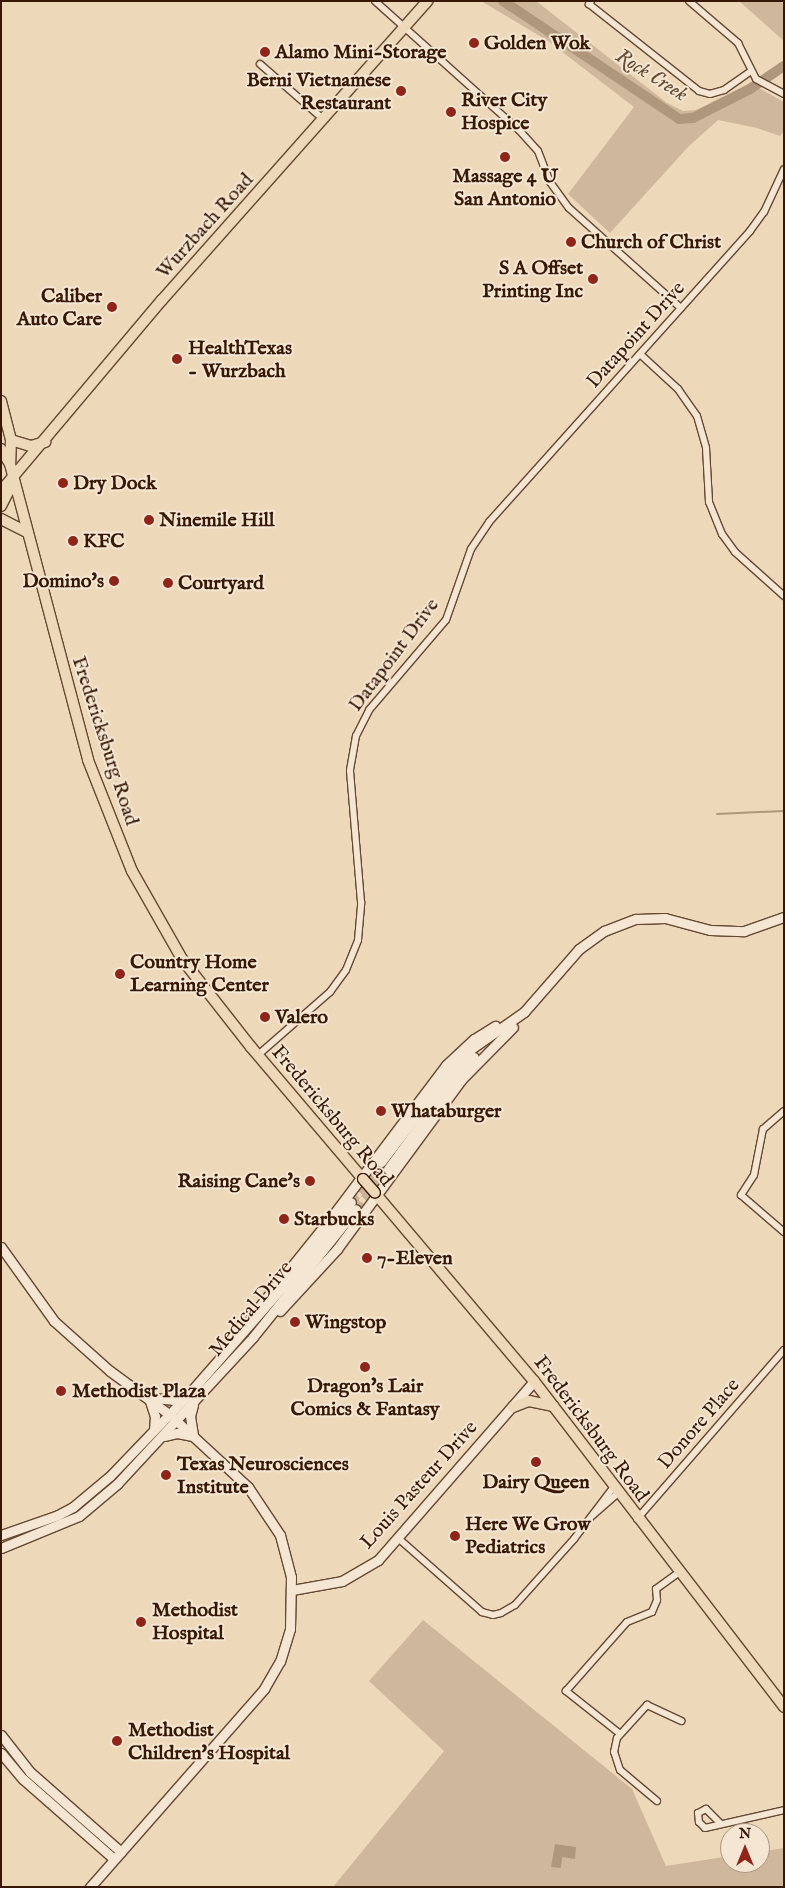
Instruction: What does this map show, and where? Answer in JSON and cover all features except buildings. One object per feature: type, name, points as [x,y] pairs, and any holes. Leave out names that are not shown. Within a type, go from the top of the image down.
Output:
[{"type":"main road","name":"Wurzbach Road","points":[[1,491],[14,479],[162,300],[427,1]]},
{"type":"main road","name":"Fredericksburg Road","points":[[1,400],[11,440],[10,464]]},
{"type":"main road","points":[[11,440],[31,446],[46,441]]},
{"type":"main road","name":"Fredericksburg Road","points":[[1,449],[10,464],[88,760],[115,833],[182,959],[258,1055],[534,1381],[637,1518],[783,1702]]},
{"type":"main road","name":"Wurzbach Road","points":[[1,506],[14,479]]},
{"type":"main road","points":[[1,520],[28,533]]},
{"type":"main road","points":[[512,1407],[529,1400],[553,1406]]},
{"type":"street","points":[[376,1],[531,142],[550,182],[569,208],[681,308]]},
{"type":"street","points":[[688,1],[738,42],[750,72],[756,80],[784,94]]},
{"type":"street","points":[[590,2],[699,91],[710,94],[724,90],[750,72]]},
{"type":"street","points":[[260,64],[323,119]]},
{"type":"street","name":"Datapoint Drive","points":[[258,1055],[330,992],[346,970],[358,940],[361,902],[350,770],[361,726],[369,710],[446,620],[476,539],[756,224],[784,169]]},
{"type":"street","points":[[640,354],[678,389],[697,416],[706,448],[709,502],[722,534],[735,552],[784,596]]},
{"type":"street","points":[[252,1337],[337,1249],[462,1080],[513,1027],[579,949],[614,926],[636,920],[665,918],[710,930],[732,931],[760,927],[784,917]]},
{"type":"street","points":[[513,1027],[458,1073],[384,1166],[457,1063],[471,1049],[524,1012]]},
{"type":"street","points":[[241,1334],[266,1295],[333,1215],[454,1057],[483,1032],[524,1012]]},
{"type":"street","points":[[784,1112],[763,1130],[754,1175],[741,1195],[784,1232]]},
{"type":"street","name":"Medical Drive","points":[[1,1535],[47,1521],[73,1507],[110,1476],[169,1414],[190,1400],[252,1337],[354,1206],[241,1334],[190,1400],[177,1421],[117,1484],[78,1516],[1,1548]]},
{"type":"street","points":[[1,1248],[54,1321],[108,1370],[169,1414],[242,1481],[269,1514],[284,1545],[292,1590],[292,1613],[286,1645],[264,1689],[90,1887]]},
{"type":"street","name":"Donore Place","points":[[637,1518],[784,1350]]},
{"type":"street","name":"Louis Pasteur Drive","points":[[292,1590],[330,1585],[356,1574],[378,1560],[534,1381]]},
{"type":"street","points":[[149,1398],[190,1400],[193,1436]]},
{"type":"street","points":[[149,1398],[155,1416],[154,1430]]},
{"type":"street","points":[[163,1436],[177,1433],[193,1436]]},
{"type":"street","points":[[398,1538],[482,1612],[493,1615],[515,1605],[616,1490]]},
{"type":"street","points":[[619,1733],[566,1691],[627,1622],[652,1612],[658,1600],[656,1589],[679,1572]]},
{"type":"street","points":[[657,1801],[618,1766],[614,1752],[619,1733],[647,1705],[680,1721]]},
{"type":"street","points":[[1,1735],[30,1772],[121,1852]]},
{"type":"street","points":[[1,1753],[23,1779],[114,1859]]},
{"type":"street","points":[[720,1823],[784,1810]]},
{"type":"shaded area","points":[[481,1],[536,1],[667,103],[683,111],[696,110],[750,83],[784,102],[784,131],[780,136],[757,128],[718,120],[688,147],[610,233],[568,194],[634,107],[548,41]]},
{"type":"shaded area","points":[[739,1],[780,1],[784,4],[784,41]]},
{"type":"shaded area","points":[[423,1620],[632,1789],[666,1866],[720,1858],[720,1873],[770,1873],[770,1850],[784,1848],[784,1887],[333,1887],[444,1751],[369,1681]]},
{"type":"shaded area","points":[[555,1844],[576,1847],[575,1859],[562,1857],[561,1868],[551,1867]]},
{"type":"waterway","name":"Rock Creek","points":[[503,1],[679,119],[693,118],[750,89],[784,66]]},
{"type":"waterway","points":[[717,814],[784,811]]},
{"type":"tunnel","points":[[351,1202],[381,1162]]},
{"type":"tunnel","points":[[356,1209],[388,1169]]},
{"type":"place","name":"Golden Wok","points":[[474,43]]},
{"type":"place","name":"Alamo Mini-Storage","points":[[265,52]]},
{"type":"place","name":"Berni Vietnamese Restaurant","points":[[401,91]]},
{"type":"place","name":"River City Hospice","points":[[451,112]]},
{"type":"place","name":"Massage 4 U San Antonio","points":[[505,157]]},
{"type":"place","name":"Church of Christ","points":[[571,242]]},
{"type":"place","name":"S A Offset Printing Inc","points":[[593,279]]},
{"type":"place","name":"Caliber Auto Care","points":[[112,307]]},
{"type":"place","name":"HealthTexas - Wurzbach","points":[[177,359]]},
{"type":"place","name":"Dry Dock","points":[[63,483]]},
{"type":"place","name":"Ninemile Hill","points":[[149,520]]},
{"type":"place","name":"KFC","points":[[73,541]]},
{"type":"place","name":"Domino's","points":[[114,581]]},
{"type":"place","name":"Courtyard","points":[[168,583]]},
{"type":"place","name":"Country Home Learning Center","points":[[120,974]]},
{"type":"place","name":"Valero","points":[[265,1017]]},
{"type":"place","name":"Whataburger","points":[[381,1111]]},
{"type":"place","name":"Raising Cane's","points":[[310,1181]]},
{"type":"place","name":"Starbucks","points":[[284,1219]]},
{"type":"place","name":"7-Eleven","points":[[367,1258]]},
{"type":"place","name":"Wingstop","points":[[295,1322]]},
{"type":"place","name":"Dragon's Lair Comics & Fantasy","points":[[365,1367]]},
{"type":"place","name":"Methodist Plaza","points":[[61,1391]]},
{"type":"place","name":"Dairy Queen","points":[[536,1462]]},
{"type":"place","name":"Texas Neurosciences Institute","points":[[166,1475]]},
{"type":"place","name":"Here We Grow Pediatrics","points":[[455,1536]]},
{"type":"place","name":"Methodist Hospital","points":[[141,1622]]},
{"type":"place","name":"Methodist Children's Hospital","points":[[117,1741]]}]
